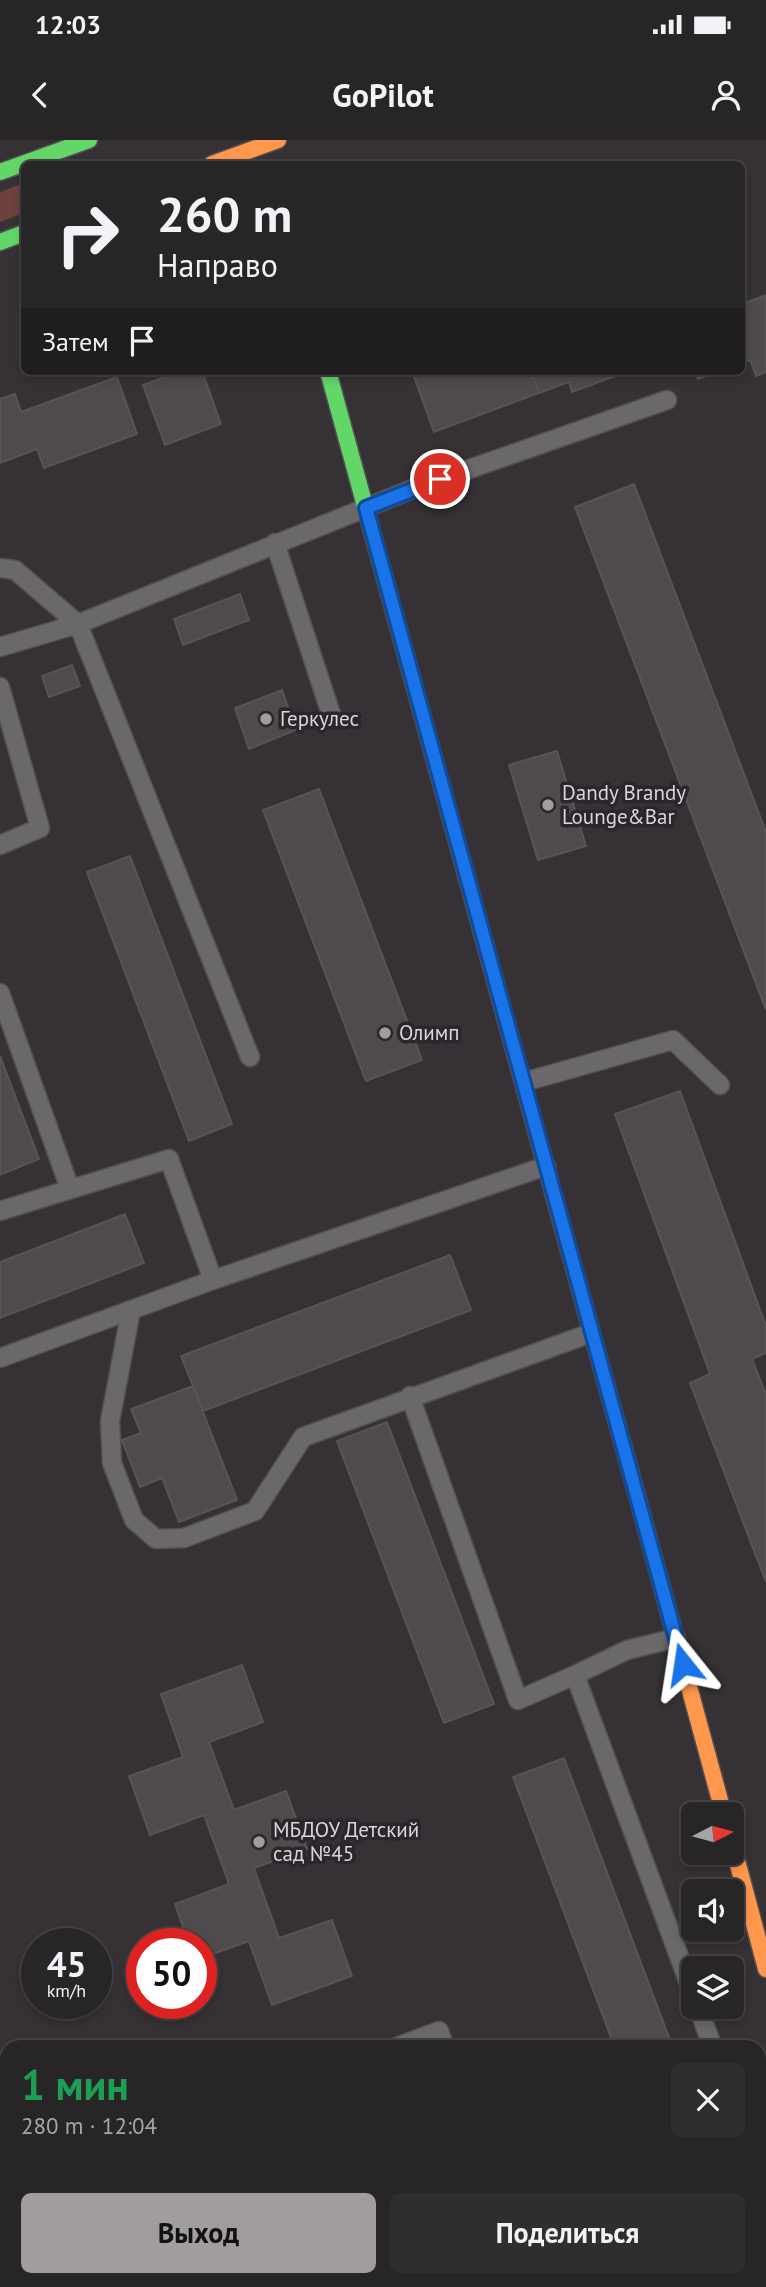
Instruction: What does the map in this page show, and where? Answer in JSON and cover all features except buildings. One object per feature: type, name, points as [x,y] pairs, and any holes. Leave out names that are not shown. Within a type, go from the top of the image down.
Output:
[{"type":"main road","points":[[31,161],[89,140]]},
{"type":"main road","points":[[220,161],[268,142],[270,161]]},
{"type":"main road","points":[[0,172],[21,164]]},
{"type":"main road","points":[[0,242],[21,234]]},
{"type":"main road","points":[[329,375],[720,1802]]},
{"type":"main road","points":[[738,1866],[766,1969]]},
{"type":"lane","points":[[0,647],[78,624],[366,508],[667,400]]},
{"type":"lane","points":[[275,543],[332,717]]},
{"type":"lane","points":[[0,568],[16,570],[78,624],[250,1057]]},
{"type":"lane","points":[[0,687],[40,828],[0,845]]},
{"type":"lane","points":[[0,993],[70,1189]]},
{"type":"lane","points":[[524,1082],[673,1040],[720,1085]]},
{"type":"lane","points":[[0,1211],[169,1159],[213,1280]]},
{"type":"lane","points":[[0,1358],[213,1280],[546,1166]]},
{"type":"lane","points":[[131,1310],[110,1421],[112,1463],[134,1520],[156,1539],[184,1538],[255,1511],[303,1437],[410,1396],[591,1333]]},
{"type":"lane","points":[[410,1396],[518,1700],[627,1650],[676,1638]]},
{"type":"lane","points":[[575,1675],[681,1962]]},
{"type":"lane","points":[[702,2019],[710,2040]]},
{"type":"lane","points":[[415,2040],[439,2031],[442,2040]]},
{"type":"shaded area","points":[[21,184],[21,214],[0,222],[0,192]]},
{"type":"traffic: fast","points":[[31,161],[89,140]]},
{"type":"traffic: fast","points":[[0,172],[21,164]]},
{"type":"traffic: fast","points":[[0,242],[21,234]]},
{"type":"traffic: fast","points":[[329,375],[562,1225]]},
{"type":"traffic: slow","points":[[220,161],[278,140]]},
{"type":"traffic: slow","points":[[631,1474],[720,1802]]},
{"type":"traffic: slow","points":[[738,1866],[766,1969]]},
{"type":"traffic: jam","points":[[562,1225],[631,1474]]},
{"type":"place","name":"Геркулес","points":[[266,719]]},
{"type":"place","name":"Dandy Brandy Lounge&Bar","points":[[548,805]]},
{"type":"place","name":"Олимп","points":[[385,1033]]},
{"type":"place","name":"МБДОУ Детский сад №45","points":[[259,1842]]},
{"type":"route","points":[[440,479],[366,508],[683,1664]]}]
